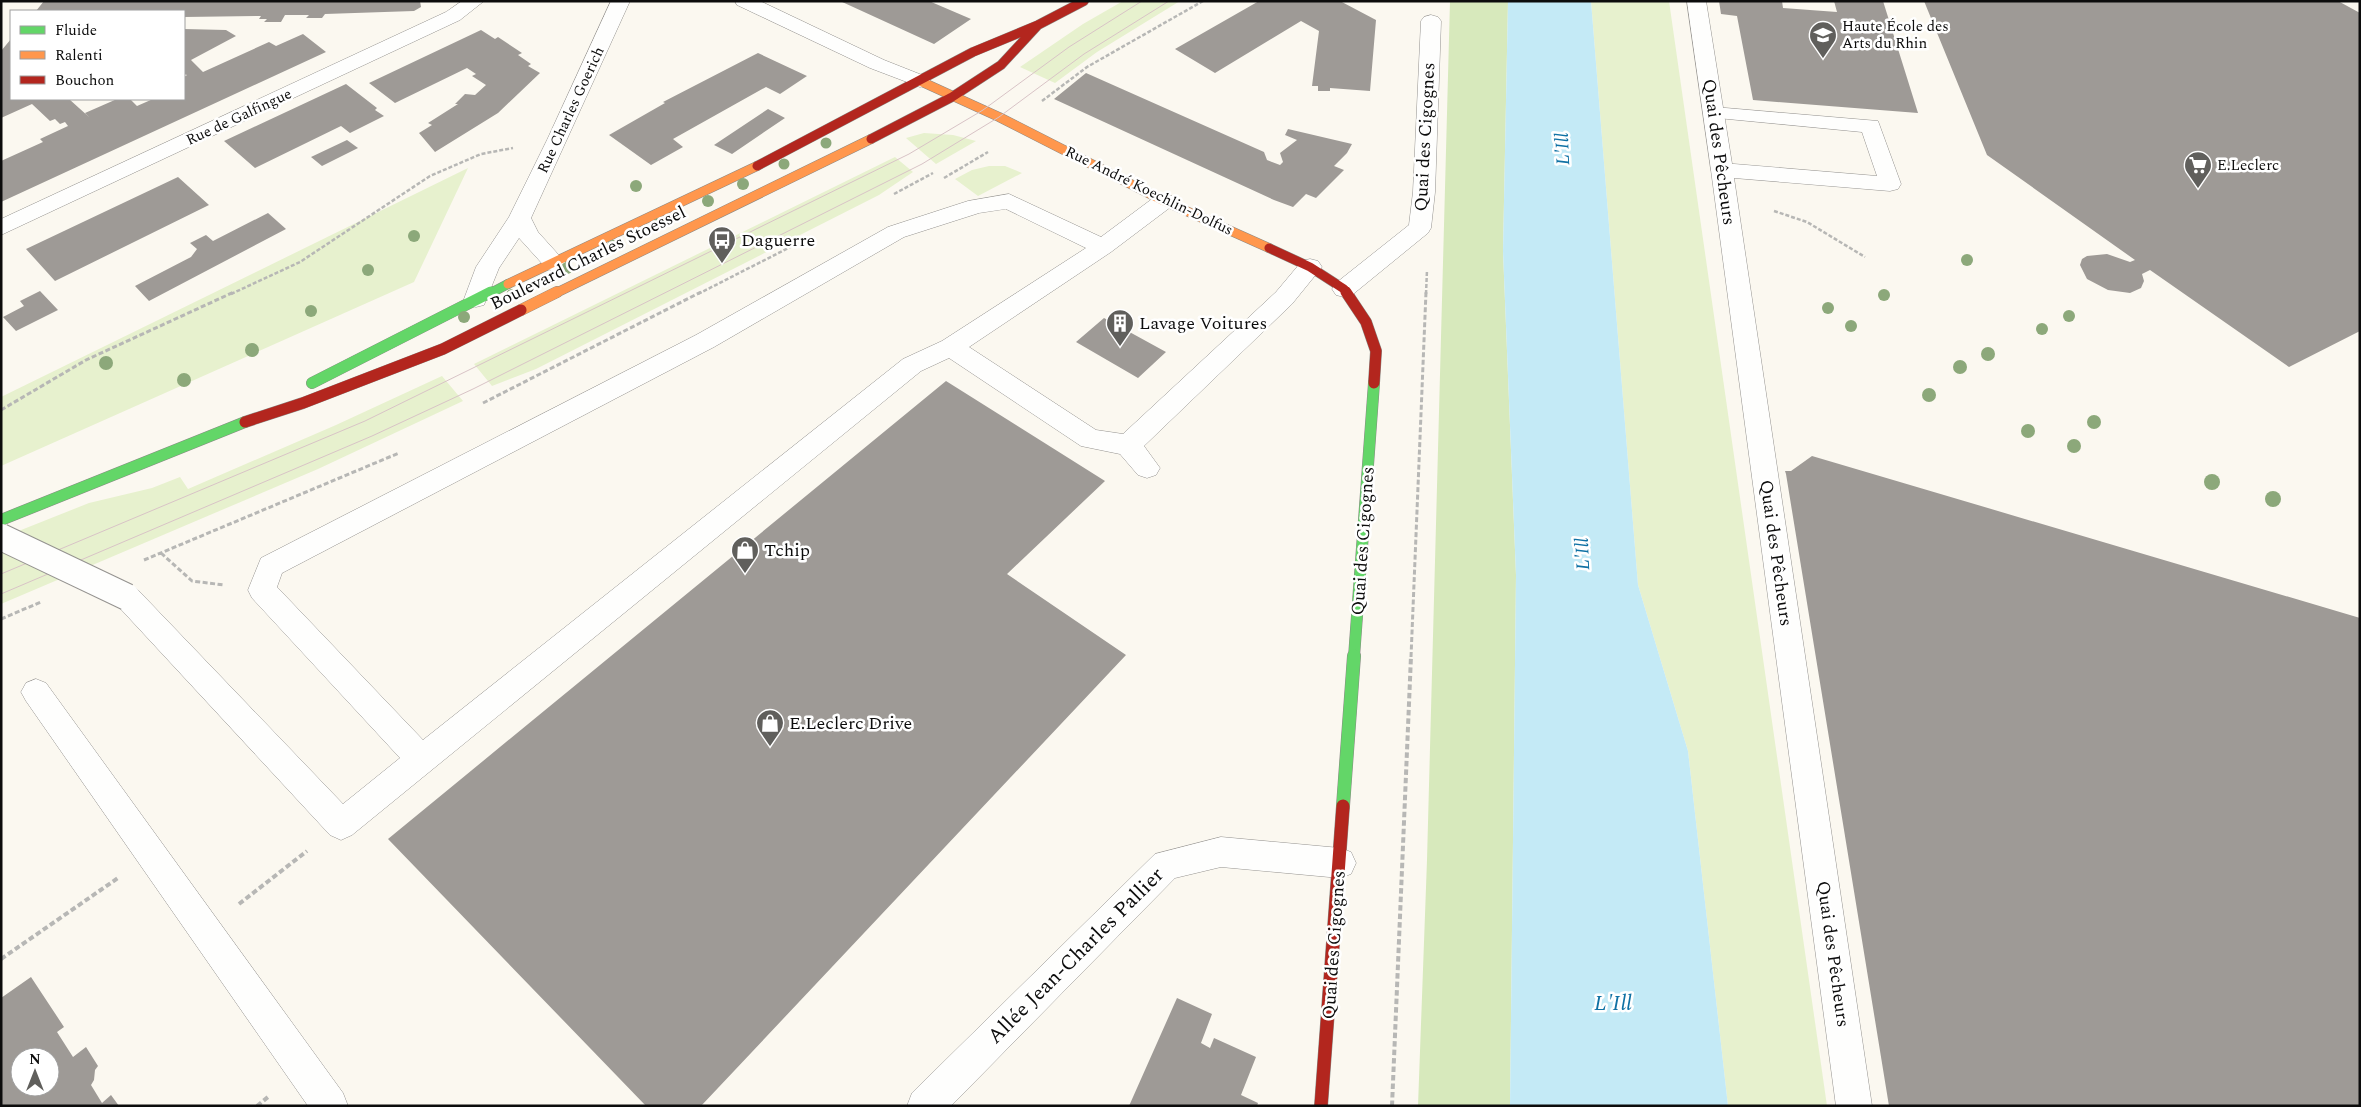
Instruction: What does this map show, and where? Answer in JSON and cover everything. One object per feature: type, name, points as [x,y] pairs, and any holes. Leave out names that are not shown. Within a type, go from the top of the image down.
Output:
[{"type":"main road","name":"Boulevard Charles Stoessel","points":[[229,427],[476,299],[727,181],[973,52],[1038,25],[1084,1]]},
{"type":"main road","name":"Boulevard Charles Stoessel","points":[[1,520],[229,427],[303,403],[443,349],[749,197],[884,133],[952,96],[1001,65],[1038,25]]},
{"type":"main road","points":[[920,81],[952,96]]},
{"type":"main road","name":"Rue André Koechlin-Dolfus","points":[[952,96],[1023,129],[1164,201],[1310,267],[1344,289]]},
{"type":"main road","name":"Quai des Cigognes","points":[[1321,1106],[1376,351],[1366,322],[1344,289]]},
{"type":"street","name":"Rue de Galfingue","points":[[1,228],[453,16],[475,1]]},
{"type":"street","name":"Rue Charles Goerich","points":[[476,299],[488,267],[520,218],[558,140],[621,1]]},
{"type":"street","points":[[744,1],[877,64],[920,81]]},
{"type":"street","name":"Quai des Pêcheurs","points":[[1696,1],[1714,113],[1854,1106]]},
{"type":"street","name":"Quai des Cigognes","points":[[1344,289],[1420,228],[1424,192],[1431,21]]},
{"type":"street","points":[[1714,113],[1872,126],[1890,184],[1722,170]]},
{"type":"street","points":[[420,759],[262,590],[271,566],[705,341],[896,232],[976,206],[1009,201],[1103,247]]},
{"type":"street","points":[[1,538],[127,597],[341,825],[420,759],[912,365],[951,347],[1103,247],[1164,201]]},
{"type":"street","points":[[520,218],[529,236],[555,263]]},
{"type":"street","points":[[1128,445],[1284,298],[1310,267]]},
{"type":"street","points":[[951,347],[1090,439],[1128,445],[1147,468]]},
{"type":"street","points":[[36,692],[330,1106]]},
{"type":"street","name":"Allée Jean-Charles Pallier","points":[[925,1106],[1166,865],[1221,852],[1340,863]]},
{"type":"path","points":[[941,179],[1023,129],[1038,104],[1087,68],[1203,1]]},
{"type":"path","points":[[1,410],[86,360],[300,262],[430,176],[481,154],[558,140]]},
{"type":"path","points":[[892,195],[933,174]]},
{"type":"path","points":[[1726,200],[1750,202],[1807,222],[1865,256]]},
{"type":"path","points":[[1392,1106],[1428,256],[1420,228]]},
{"type":"path","points":[[483,403],[804,240]]},
{"type":"path","points":[[143,560],[405,450]]},
{"type":"path","points":[[161,553],[192,581]]},
{"type":"path","points":[[1,619],[45,600]]},
{"type":"path","points":[[205,931],[341,825]]},
{"type":"path","points":[[1,959],[151,855]]},
{"type":"green space","points":[[1123,1],[1180,1],[1097,52],[1055,83],[1020,67],[1083,24]]},
{"type":"green space","points":[[1450,1],[1508,1],[1503,251],[1516,575],[1510,1106],[1418,1106],[1427,860]]},
{"type":"green space","points":[[1591,1],[1669,1],[1827,1106],[1728,1106],[1688,751],[1638,585]]},
{"type":"green space","points":[[924,133],[953,135],[976,141],[936,164],[906,138]]},
{"type":"green space","points":[[895,157],[913,172],[879,195],[536,369],[492,386],[474,364]]},
{"type":"green space","points":[[989,166],[1005,166],[1022,173],[978,196],[955,179],[972,170]]},
{"type":"green space","points":[[468,168],[414,282],[1,466],[1,397]]},
{"type":"green space","points":[[442,376],[463,401],[318,469],[1,604],[1,538],[89,503],[152,488],[180,477],[188,489],[336,425]]},
{"type":"water","name":"L'Ill","points":[[1508,1],[1591,1],[1638,585],[1688,751],[1728,1106],[1510,1106],[1516,575],[1503,251]]},
{"type":"building","points":[[44,1],[420,1],[421,7],[414,11],[325,14],[322,18],[306,18],[309,15],[285,15],[281,22],[264,22],[267,19],[259,19],[261,16],[185,17],[185,10],[37,10]]},
{"type":"building","points":[[840,1],[929,1],[971,19],[934,44]]},
{"type":"building","points":[[1259,1],[1340,1],[1376,20],[1370,91],[1330,88],[1330,91],[1318,91],[1318,86],[1312,86],[1319,31],[1301,21],[1215,73],[1175,49]]},
{"type":"building","name":"Haute École des Arts du Rhin","points":[[1719,1],[1782,1],[1783,8],[1837,12],[1834,1],[1883,1],[1918,113],[1753,100],[1737,16],[1721,14]]},
{"type":"building","name":"E.Leclerc","points":[[1924,1],[2338,1],[2360,13],[2360,331],[2289,367],[2150,270],[2142,274],[2144,281],[2141,288],[2130,293],[2108,290],[2087,279],[2080,265],[2082,259],[2087,256],[2107,254],[2130,262],[2135,260],[1987,155]]},
{"type":"building","points":[[185,29],[226,30],[236,36],[191,60],[203,72],[269,42],[276,46],[303,34],[326,52],[1,202],[1,161],[43,142],[40,139],[68,126],[65,122],[60,124],[55,119],[50,121],[32,104],[1,118],[1,51],[10,40],[10,100],[70,100],[89,117],[85,113],[115,100],[131,100],[137,106],[151,100],[185,100],[185,76],[187,75],[185,74]]},
{"type":"building","points":[[481,30],[495,39],[498,37],[522,53],[518,55],[531,64],[528,66],[540,73],[498,113],[435,152],[419,133],[432,125],[428,123],[458,104],[455,104],[465,94],[475,95],[486,85],[472,76],[476,74],[467,68],[395,103],[369,83]]},
{"type":"building","points":[[758,53],[807,76],[780,94],[766,87],[673,139],[683,147],[651,165],[609,135],[665,103],[663,102]]},
{"type":"building","points":[[1086,73],[1264,152],[1267,160],[1280,165],[1283,162],[1280,153],[1297,140],[1285,135],[1288,129],[1352,144],[1347,153],[1334,166],[1344,170],[1316,198],[1306,194],[1293,207],[1274,200],[1054,99]]},
{"type":"building","points":[[346,84],[377,108],[375,110],[384,116],[350,133],[341,126],[255,168],[224,141]]},
{"type":"building","points":[[768,109],[785,118],[732,154],[714,145]]},
{"type":"building","points":[[347,140],[358,148],[322,166],[311,157]]},
{"type":"building","points":[[178,177],[209,205],[55,281],[26,249]]},
{"type":"building","points":[[268,213],[286,229],[149,301],[135,286],[191,257],[197,249],[190,243],[206,235],[213,241]]},
{"type":"building","points":[[40,291],[58,310],[16,331],[3,317],[24,306],[20,301]]},
{"type":"building","name":"Lavage Voitures","points":[[1104,318],[1166,352],[1138,378],[1076,342]]},
{"type":"building","name":"E.Leclerc Drive","points":[[946,381],[1105,481],[1007,574],[1126,655],[701,1106],[646,1106],[388,839]]},
{"type":"building","points":[[1812,456],[2360,618],[2360,1106],[1889,1106],[1785,471],[1791,471]]},
{"type":"building","points":[[31,977],[64,1027],[57,1032],[73,1057],[86,1047],[98,1066],[91,1085],[102,1103],[111,1095],[119,1106],[1,1106],[1,998]]},
{"type":"building","points":[[1177,998],[1212,1014],[1201,1043],[1210,1048],[1214,1038],[1256,1057],[1241,1095],[1258,1103],[1257,1106],[1129,1106]]},
{"type":"tram line","points":[[1,574],[365,421],[909,154],[983,110],[1069,47],[1142,1]]},
{"type":"tram line","points":[[1,594],[372,436],[473,389],[922,164],[999,117],[1084,54],[1169,1]]},
{"type":"traffic: fast","points":[[312,383],[508,284]]},
{"type":"traffic: fast","points":[[1343,806],[1374,383]]},
{"type":"traffic: fast","points":[[1,520],[245,422]]},
{"type":"traffic: slow","points":[[920,81],[999,117],[1164,201],[1269,248]]},
{"type":"traffic: slow","points":[[521,310],[871,139]]},
{"type":"traffic: slow","points":[[508,284],[757,166]]},
{"type":"traffic: jam","points":[[757,166],[973,52],[1038,25],[1084,1]]},
{"type":"traffic: jam","points":[[871,139],[952,97],[1001,65],[1038,25]]},
{"type":"traffic: jam","points":[[1269,248],[1310,267],[1344,289],[1366,322],[1376,351],[1374,383]]},
{"type":"traffic: jam","points":[[245,422],[303,403],[443,349],[521,310]]},
{"type":"traffic: jam","points":[[1321,1106],[1343,806]]},
{"type":"place","name":"Haute École des Arts du Rhin","points":[[1823,59]]},
{"type":"place","name":"E.Leclerc","points":[[2198,189]]},
{"type":"place","name":"Daguerre","points":[[722,264]]},
{"type":"place","name":"Lavage Voitures","points":[[1120,347]]},
{"type":"place","name":"Tchip","points":[[745,574]]},
{"type":"place","name":"E.Leclerc Drive","points":[[770,747]]}]
